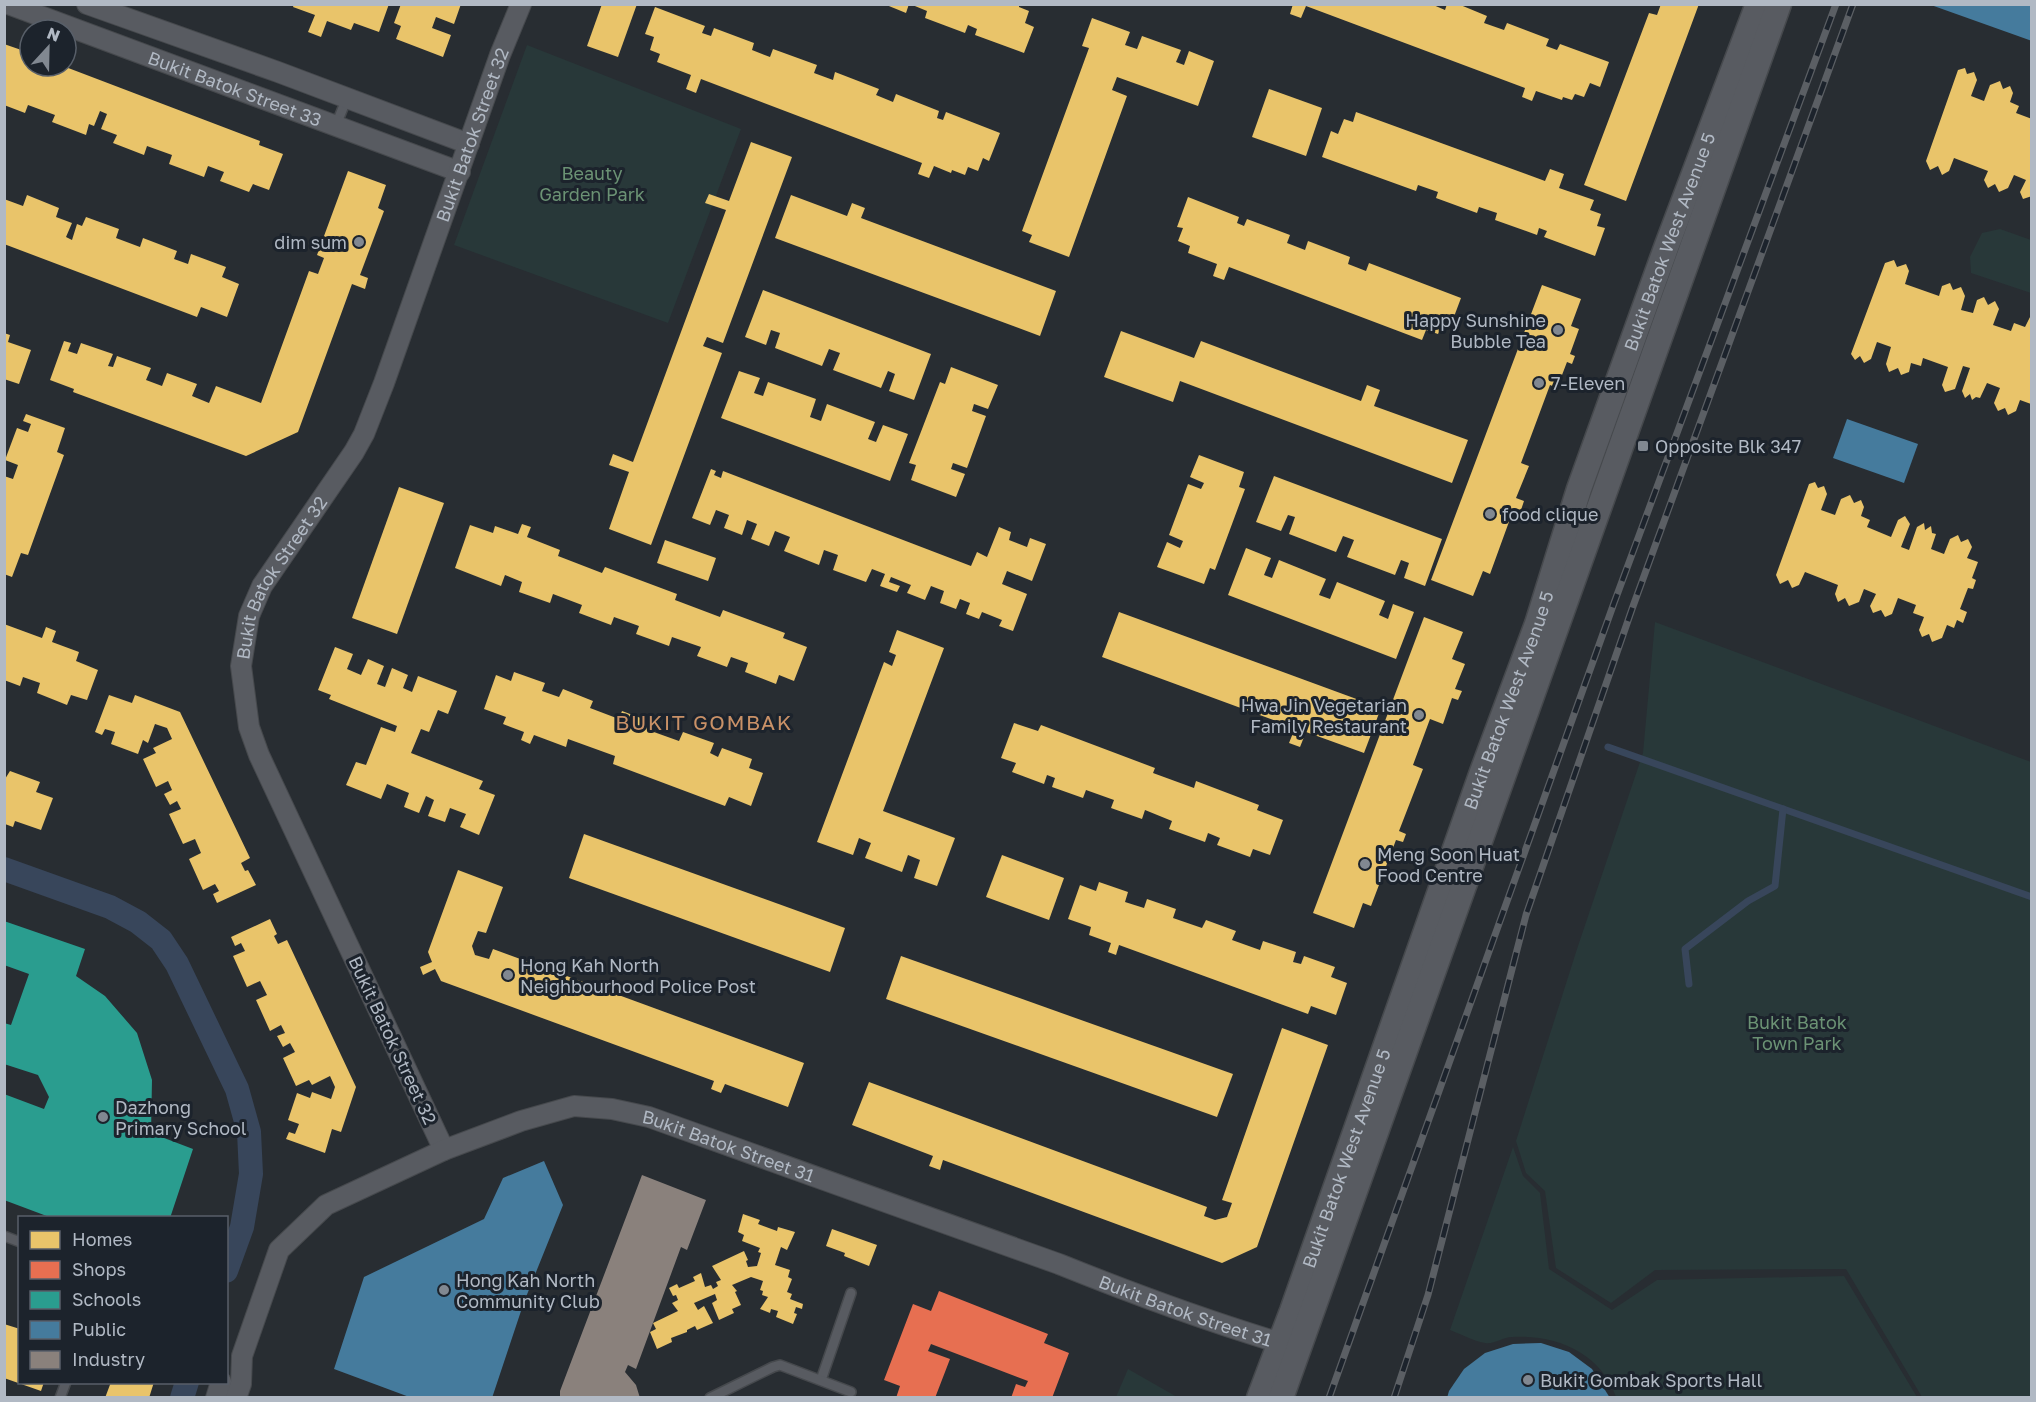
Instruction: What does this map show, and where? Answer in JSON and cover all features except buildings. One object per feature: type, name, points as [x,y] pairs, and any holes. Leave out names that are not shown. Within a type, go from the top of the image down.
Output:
[{"type":"street","name":"Bukit Batok Street 33","points":[[87,4],[469,144]]},
{"type":"street","name":"Bukit Batok Street 32","points":[[444,1150],[259,755],[249,727],[241,666],[249,616],[262,586],[364,434],[520,4]]},
{"type":"street","name":"Bukit Batok West Avenue 5","points":[[1281,1398],[1292,1311],[1482,772],[1537,624],[1579,489],[1663,256],[1758,4]]},
{"type":"street","name":"Bukit Batok West Avenue 5","points":[[1259,1398],[1289,1346],[1550,642],[1779,4]]},
{"type":"street","name":"Bukit Batok Street 33","points":[[18,7],[460,172]]},
{"type":"street","name":"Bukit Batok Street 31","points":[[216,1398],[230,1383],[242,1356],[279,1250],[326,1205],[444,1150],[521,1121],[574,1107],[612,1109],[649,1117],[1059,1264],[1111,1285],[1289,1346]]},
{"type":"lane","points":[[336,125],[347,98]]},
{"type":"lane","points":[[821,1380],[851,1293]]},
{"type":"lane","points":[[710,1398],[780,1365],[851,1392]]},
{"type":"lane","points":[[60,1398],[66,1384]]},
{"type":"green space","name":"Beauty Garden Park","points":[[527,45],[741,129],[668,323],[454,245]]},
{"type":"green space","points":[[2000,229],[2031,240],[2031,293],[1971,273],[1970,257],[1982,233]]},
{"type":"green space","name":"Bukit Batok Town Park","points":[[1655,622],[2031,762],[2031,1397],[1922,1397],[1846,1269],[1655,1270],[1611,1303],[1556,1268],[1545,1191],[1526,1173],[1516,1141],[1643,753]]},
{"type":"green space","points":[[1513,1147],[1523,1176],[1540,1193],[1549,1269],[1612,1310],[1657,1280],[1844,1276],[1917,1397],[1616,1397],[1600,1369],[1575,1349],[1545,1339],[1528,1337],[1509,1337],[1485,1343],[1450,1330]]},
{"type":"green space","points":[[1128,1369],[1177,1397],[1116,1397]]},
{"type":"waterway","points":[[1608,747],[2032,897]]},
{"type":"waterway","points":[[1689,984],[1685,949],[1748,901],[1775,886],[1783,809]]},
{"type":"waterway","points":[[4,869],[110,907],[138,922],[161,940],[177,964],[237,1089],[249,1132],[251,1174],[242,1227],[228,1266]]},
{"type":"waterway","points":[[182,1398],[186,1384]]},
{"type":"railway","points":[[1329,1398],[1614,603],[1836,4]]},
{"type":"railway","points":[[1394,1398],[1428,1295],[1526,915],[1632,609],[1853,4]]},
{"type":"place","name":"dim sum","points":[[359,242]]},
{"type":"place","name":"Happy Sunshine Bubble Tea","points":[[1558,330]]},
{"type":"place","name":"7-Eleven","points":[[1539,383]]},
{"type":"place","name":"Opposite Blk 347","points":[[1643,446]]},
{"type":"place","name":"food clique","points":[[1490,514]]},
{"type":"place","name":"Hwa Jin Vegetarian Family Restaurant","points":[[1419,715]]},
{"type":"place","name":"Meng Soon Huat Food Centre","points":[[1365,864]]},
{"type":"place","name":"Hong Kah North Neighbourhood Police Post","points":[[508,975]]},
{"type":"place","name":"Dazhong Primary School","points":[[103,1117]]},
{"type":"place","name":"Hong Kah North Community Club","points":[[444,1290]]},
{"type":"place","name":"Bukit Gombak Sports Hall","points":[[1528,1380]]},
{"type":"district","name":"BUKIT GOMBAK","points":[[704,722]]}]
